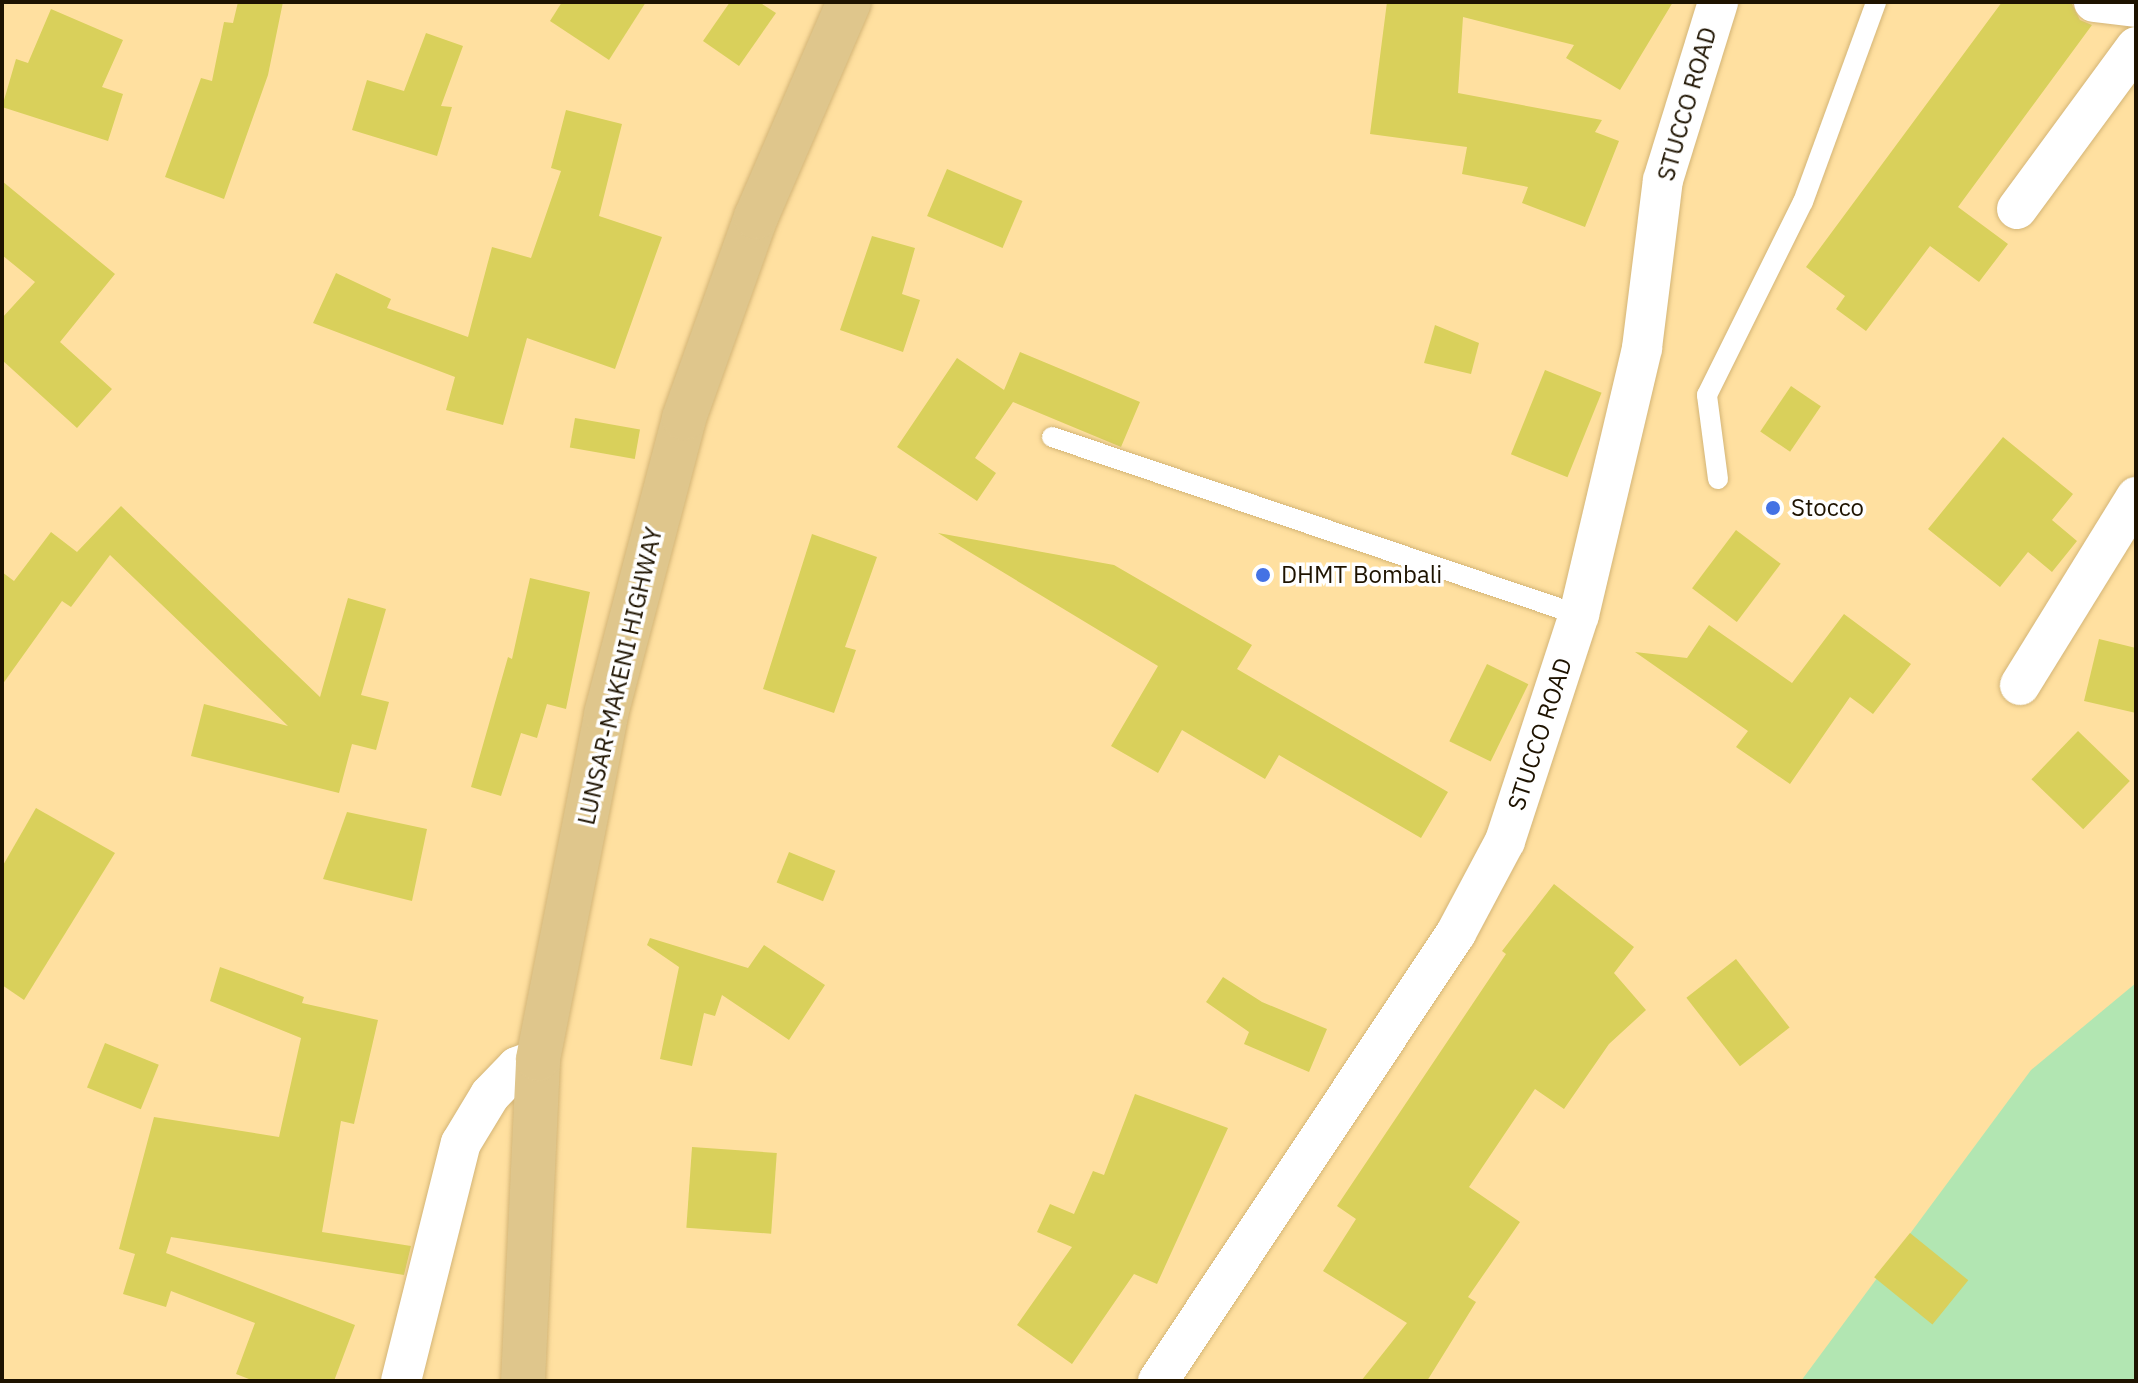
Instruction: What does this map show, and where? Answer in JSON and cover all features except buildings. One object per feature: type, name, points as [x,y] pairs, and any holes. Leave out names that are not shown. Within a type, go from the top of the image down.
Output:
[{"type":"main road","name":"LUNSAR-MAKENI HIGHWAY","points":[[523,1381],[538,1059],[606,714],[684,418],[756,217],[849,2]]},
{"type":"street","name":"STUCCO ROAD","points":[[1158,1381],[1456,933],[1505,841],[1579,615],[1642,348],[1663,180],[1718,2]]},
{"type":"street","points":[[2094,2],[2136,7]]},
{"type":"street","points":[[2017,209],[2136,47]]},
{"type":"street","points":[[2020,685],[2136,497]]},
{"type":"street","points":[[401,1381],[461,1143],[490,1095],[517,1067],[538,1059]]},
{"type":"lane","points":[[1718,479],[1707,395],[1803,202],[1876,2]]},
{"type":"lane","points":[[1052,437],[1579,615]]},
{"type":"green space","points":[[2136,983],[2136,1381],[1801,1381],[2031,1070]]},
{"type":"place","name":"Stocco","points":[[1773,508]]},
{"type":"place","name":"DHMT Bombali","points":[[1263,575]]}]
